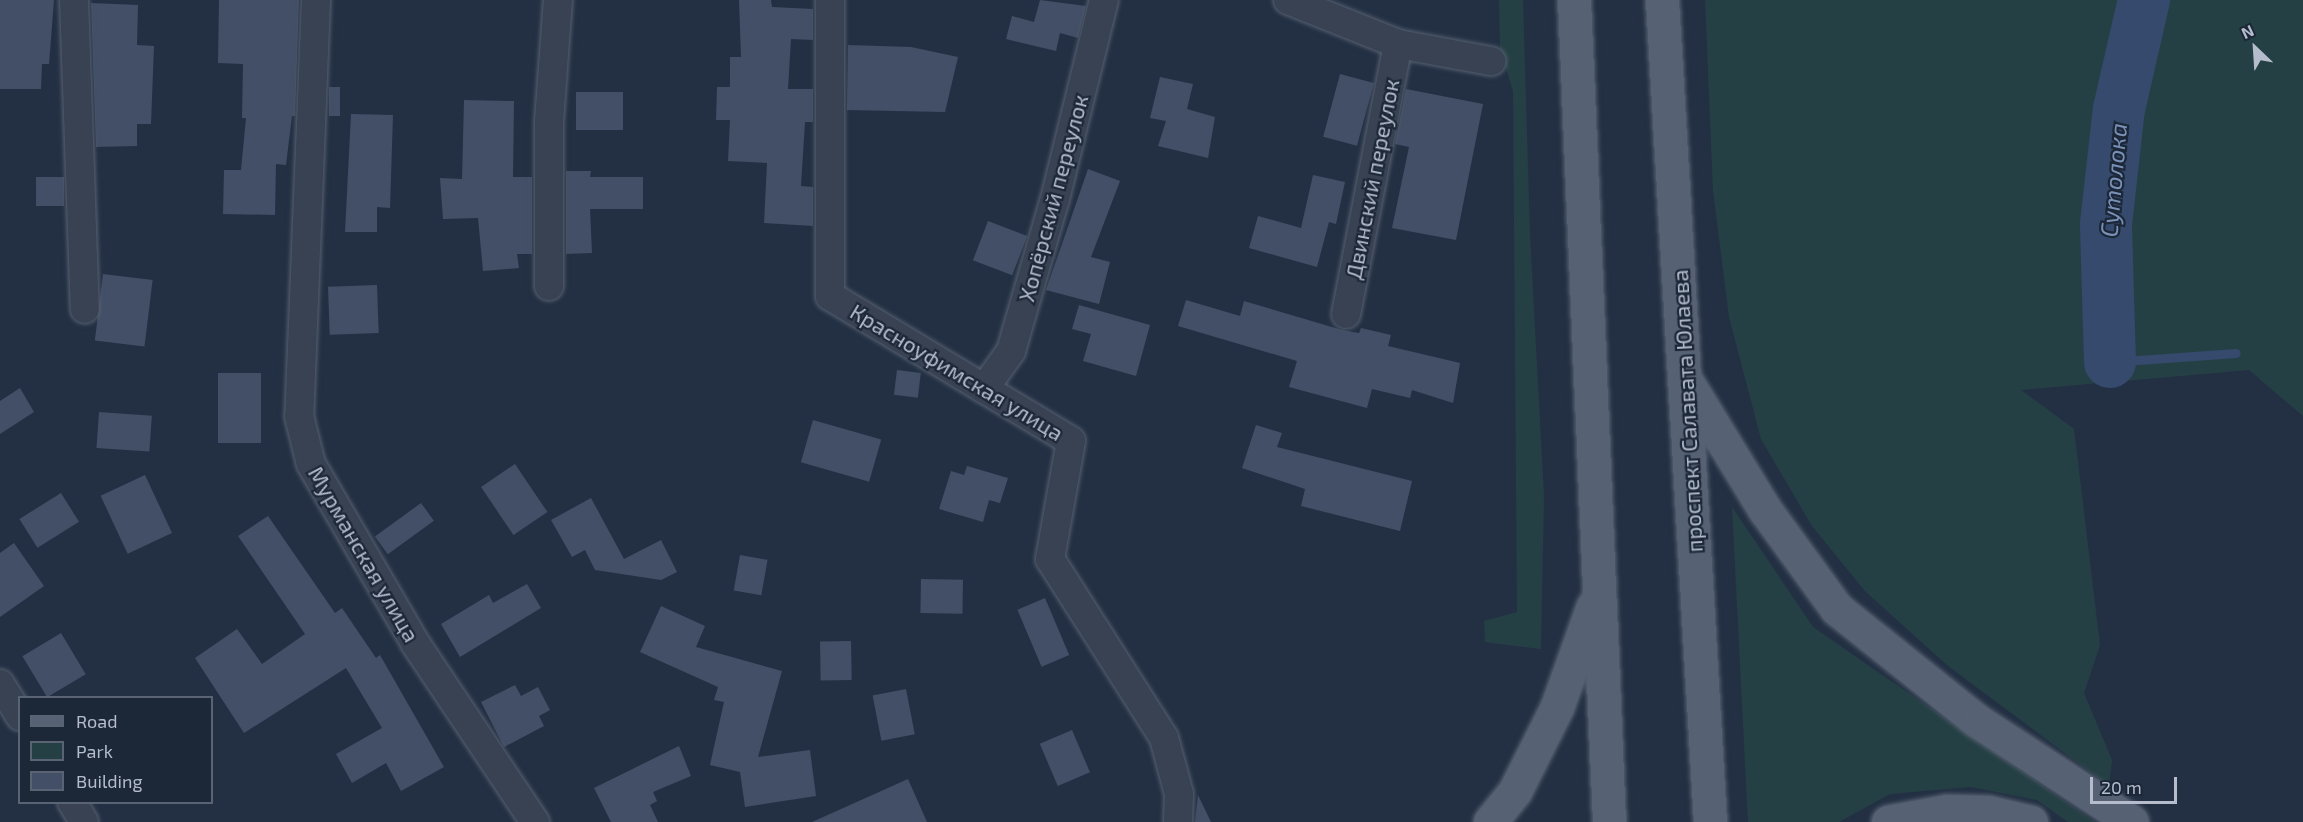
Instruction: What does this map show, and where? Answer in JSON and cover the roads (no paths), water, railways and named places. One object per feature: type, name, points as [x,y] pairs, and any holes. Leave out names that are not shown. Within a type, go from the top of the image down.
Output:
[{"type":"main road","points":[[1574,0],[1609,822]]},
{"type":"main road","name":"проспект Салавата Юлаева","points":[[1662,0],[1710,822]]},
{"type":"main road","points":[[1685,379],[1765,510],[1837,609],[1977,720],[2132,822]]},
{"type":"main road","points":[[1490,822],[1515,790],[1557,706],[1598,591]]},
{"type":"main road","points":[[1888,822],[1947,811],[1988,812],[2031,822]]},
{"type":"street","points":[[74,0],[85,309]]},
{"type":"street","name":"Мурманская улица","points":[[316,0],[299,416],[311,464],[415,643],[535,822]]},
{"type":"street","points":[[549,286],[549,122],[558,0]]},
{"type":"street","name":"Красноуфимская улица","points":[[830,0],[830,296],[1071,441],[1050,559],[1164,738],[1179,794],[1178,822]]},
{"type":"street","name":"Хопёрский переулок","points":[[984,389],[1011,351],[1055,199],[1104,0]]},
{"type":"street","points":[[1288,0],[1398,44],[1491,61]]},
{"type":"street","name":"Двинский переулок","points":[[1346,314],[1398,44]]},
{"type":"street","points":[[0,684],[18,713]]},
{"type":"street","points":[[73,804],[84,822]]},
{"type":"waterway","name":"Сутолока","points":[[2110,362],[2106,224],[2119,109],[2144,0]]},
{"type":"waterway","points":[[2110,362],[2236,353]]}]
